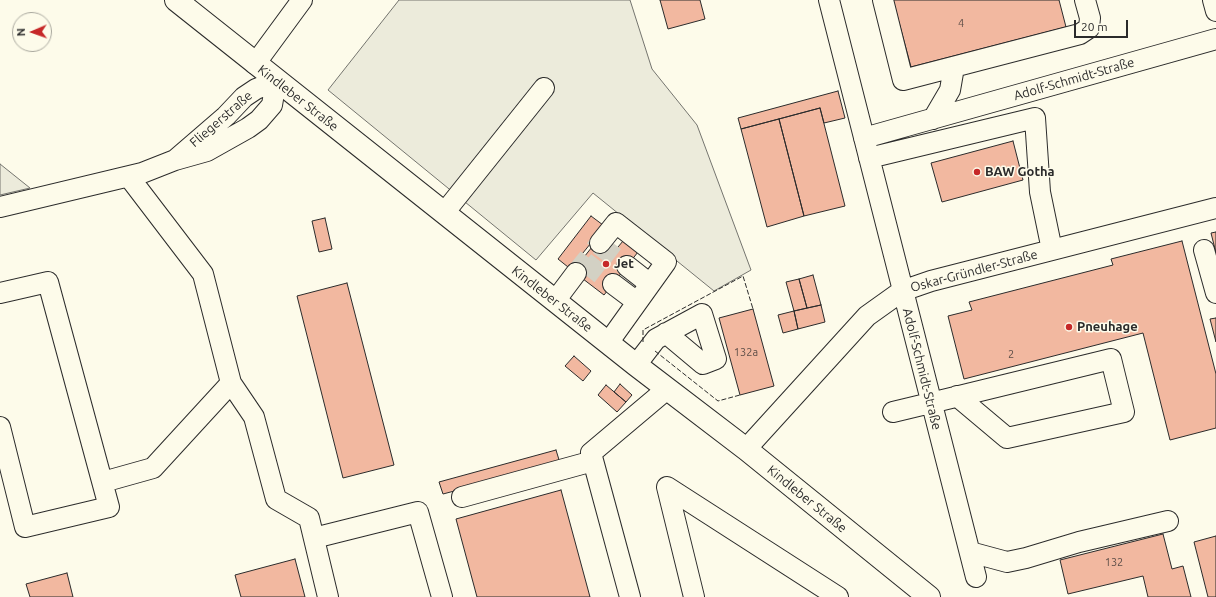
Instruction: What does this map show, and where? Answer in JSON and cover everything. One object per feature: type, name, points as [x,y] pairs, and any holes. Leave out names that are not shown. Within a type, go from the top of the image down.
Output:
[{"type":"main road","name":"Kindleber Straße","points":[[176,0],[608,343],[746,449],[929,597]]},
{"type":"street","points":[[255,64],[302,0]]},
{"type":"street","name":"Adolf-Schmidt-Straße","points":[[829,0],[976,577]]},
{"type":"street","points":[[882,0],[903,80],[1080,34],[1089,28],[1090,18],[1085,0]]},
{"type":"street","points":[[1213,0],[1216,11]]},
{"type":"street","name":"Adolf-Schmidt-Straße","points":[[864,138],[1216,39]]},
{"type":"street","points":[[933,119],[950,90],[954,67]]},
{"type":"street","name":"Fliegerstraße","points":[[0,207],[129,177],[175,160],[226,116],[244,97],[256,89],[276,80]]},
{"type":"street","points":[[444,213],[544,88]]},
{"type":"street","points":[[869,158],[1035,118],[1040,192],[1052,250]]},
{"type":"street","points":[[129,177],[203,274],[231,383],[254,417],[276,499],[309,518],[328,597]]},
{"type":"street","name":"Oskar-Gründler-Straße","points":[[746,449],[867,316],[902,291],[932,281],[1216,208]]},
{"type":"street","points":[[600,243],[616,223],[666,262],[608,343]]},
{"type":"street","points":[[1204,250],[1216,293]]},
{"type":"street","points":[[627,266],[650,284]]},
{"type":"street","points":[[555,301],[576,273]]},
{"type":"street","points":[[0,293],[48,282],[109,507],[25,527],[0,427]]},
{"type":"street","points":[[613,284],[637,302]]},
{"type":"street","points":[[636,365],[656,338],[666,333]]},
{"type":"street","points":[[893,412],[957,396],[1111,359],[1124,412],[1007,438],[957,396]]},
{"type":"street","points":[[103,482],[154,468],[231,383]]},
{"type":"street","points":[[630,597],[591,453],[667,389]]},
{"type":"street","points":[[462,497],[594,461]]},
{"type":"street","points":[[694,597],[667,487],[838,597]]},
{"type":"street","points":[[314,538],[418,512],[442,597]]},
{"type":"street","points":[[970,552],[1007,562],[1026,558],[1079,542],[1168,521]]},
{"type":"shaded area","points":[[399,0],[630,0],[652,69],[697,125],[751,270],[714,291],[593,193],[536,260],[328,90]]},
{"type":"shaded area","points":[[0,164],[30,188],[0,195]]},
{"type":"building","points":[[660,0],[700,0],[705,19],[668,29]]},
{"type":"building","points":[[893,0],[1059,0],[1066,27],[911,67]]},
{"type":"building","points":[[838,91],[845,118],[824,123],[820,108],[741,129],[738,118]]},
{"type":"building","points":[[820,108],[845,206],[804,216],[779,119]]},
{"type":"building","points":[[779,119],[804,216],[767,227],[741,129]]},
{"type":"building","name":"BAW Gotha","points":[[1013,141],[1023,180],[942,202],[931,163]]},
{"type":"building","points":[[591,216],[607,228],[573,271],[558,259]]},
{"type":"building","points":[[325,218],[332,249],[319,252],[312,221]]},
{"type":"building","points":[[1216,232],[1216,253],[1211,233]]},
{"type":"building","points":[[595,238],[613,253],[623,241],[638,252],[604,295],[570,269]]},
{"type":"building","points":[[1182,241],[1216,374],[1216,428],[1170,440],[1143,333],[964,379],[948,316],[972,310],[969,302],[1113,265],[1111,259]]},
{"type":"building","points":[[813,275],[821,305],[807,308],[799,279]]},
{"type":"building","points":[[799,279],[807,308],[794,311],[786,282]]},
{"type":"building","points":[[347,283],[394,465],[343,478],[297,296]]},
{"type":"building","points":[[821,305],[825,322],[798,329],[794,311]]},
{"type":"building","points":[[753,309],[774,386],[740,395],[719,318]]},
{"type":"building","points":[[794,311],[798,329],[783,333],[778,315]]},
{"type":"building","points":[[1216,318],[1216,342],[1210,319]]},
{"type":"building","points":[[574,356],[591,371],[583,381],[565,366]]},
{"type":"building","points":[[620,384],[632,395],[626,402],[614,392]]},
{"type":"building","points":[[606,385],[626,402],[617,412],[598,395]]},
{"type":"building","points":[[556,450],[560,463],[443,494],[439,482]]},
{"type":"building","points":[[561,490],[590,597],[477,597],[456,519]]},
{"type":"building","points":[[1163,534],[1172,569],[1183,566],[1191,597],[1148,597],[1143,576],[1068,594],[1060,560]]},
{"type":"building","points":[[1216,536],[1216,597],[1208,597],[1194,542]]},
{"type":"building","points":[[295,559],[305,597],[241,597],[235,575]]},
{"type":"building","points":[[67,573],[73,597],[30,597],[26,584]]},
{"type":"tunnel","points":[[576,273],[600,243]]},
{"type":"tunnel","points":[[599,245],[627,266]]},
{"type":"tunnel","points":[[585,262],[613,284]]},
{"type":"fence","points":[[643,342],[643,330],[743,276],[753,309]]},
{"type":"fence","points":[[655,351],[718,401],[740,395]]},
{"type":"place","name":"BAW Gotha","points":[[977,172]]},
{"type":"place","name":"Jet","points":[[606,264]]},
{"type":"place","name":"Pneuhage","points":[[1069,327]]}]
